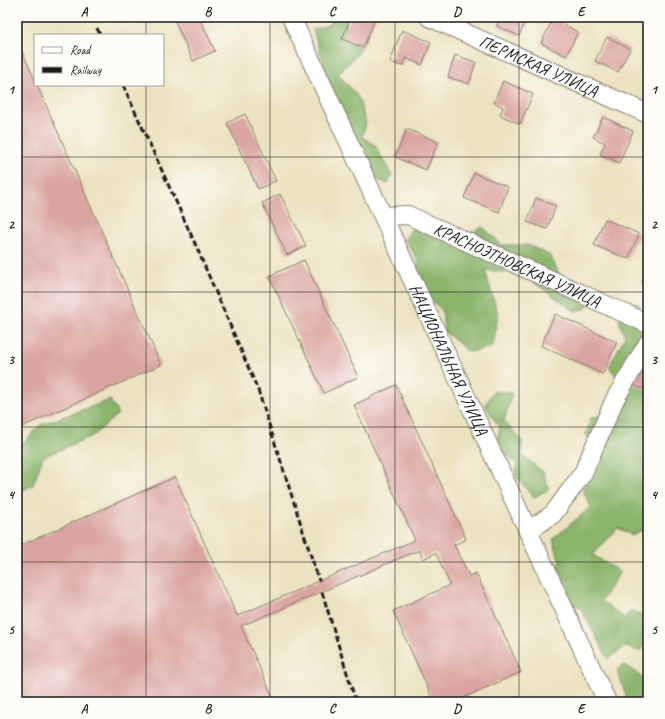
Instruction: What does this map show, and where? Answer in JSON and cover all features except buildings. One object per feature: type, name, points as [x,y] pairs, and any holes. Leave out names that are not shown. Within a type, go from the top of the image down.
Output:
[{"type":"street","name":"НАЦИОНАЛЬНАЯ УЛИЦА","points":[[291,17],[607,702]]},
{"type":"street","name":"ПЕРМСКАЯ УЛИЦА","points":[[430,17],[648,114]]},
{"type":"street","name":"КРАСНОЭТНОВСКАЯ УЛИЦА","points":[[384,216],[408,215],[648,324]]},
{"type":"street","points":[[528,531],[553,514],[582,473],[615,399],[648,343]]},
{"type":"green space","points":[[331,17],[343,17],[360,51],[338,74],[358,97],[366,123],[362,137],[375,145],[392,176],[388,184],[375,179],[330,83],[313,30],[331,24]]},
{"type":"green space","points":[[451,226],[468,235],[483,227],[502,245],[528,245],[551,256],[559,274],[587,290],[587,308],[575,311],[520,273],[485,270],[498,315],[493,347],[469,352],[444,331],[442,310],[426,295],[416,274],[419,262],[405,239],[411,229]]},
{"type":"green space","points":[[625,301],[639,304],[641,334],[648,333],[648,527],[632,535],[618,528],[593,555],[620,572],[601,601],[625,618],[631,610],[647,618],[648,638],[640,651],[625,647],[608,659],[581,609],[567,599],[554,573],[560,562],[553,539],[591,507],[582,489],[603,461],[586,434],[591,418],[618,411],[626,388],[609,367],[625,336],[619,321]]},
{"type":"green space","points":[[494,391],[512,393],[504,421],[522,441],[522,455],[543,472],[549,489],[534,497],[515,475],[518,465],[496,445],[500,428],[485,405]]},
{"type":"green space","points":[[110,400],[118,414],[94,435],[43,457],[33,485],[17,493],[17,442],[24,443],[40,425]]},
{"type":"green space","points":[[625,665],[648,682],[648,702],[628,702],[617,669]]},
{"type":"railway","points":[[97,28],[100,34]]},
{"type":"railway","points":[[123,86],[193,239],[258,390],[319,581]]},
{"type":"railway","points":[[322,592],[356,702]]}]
